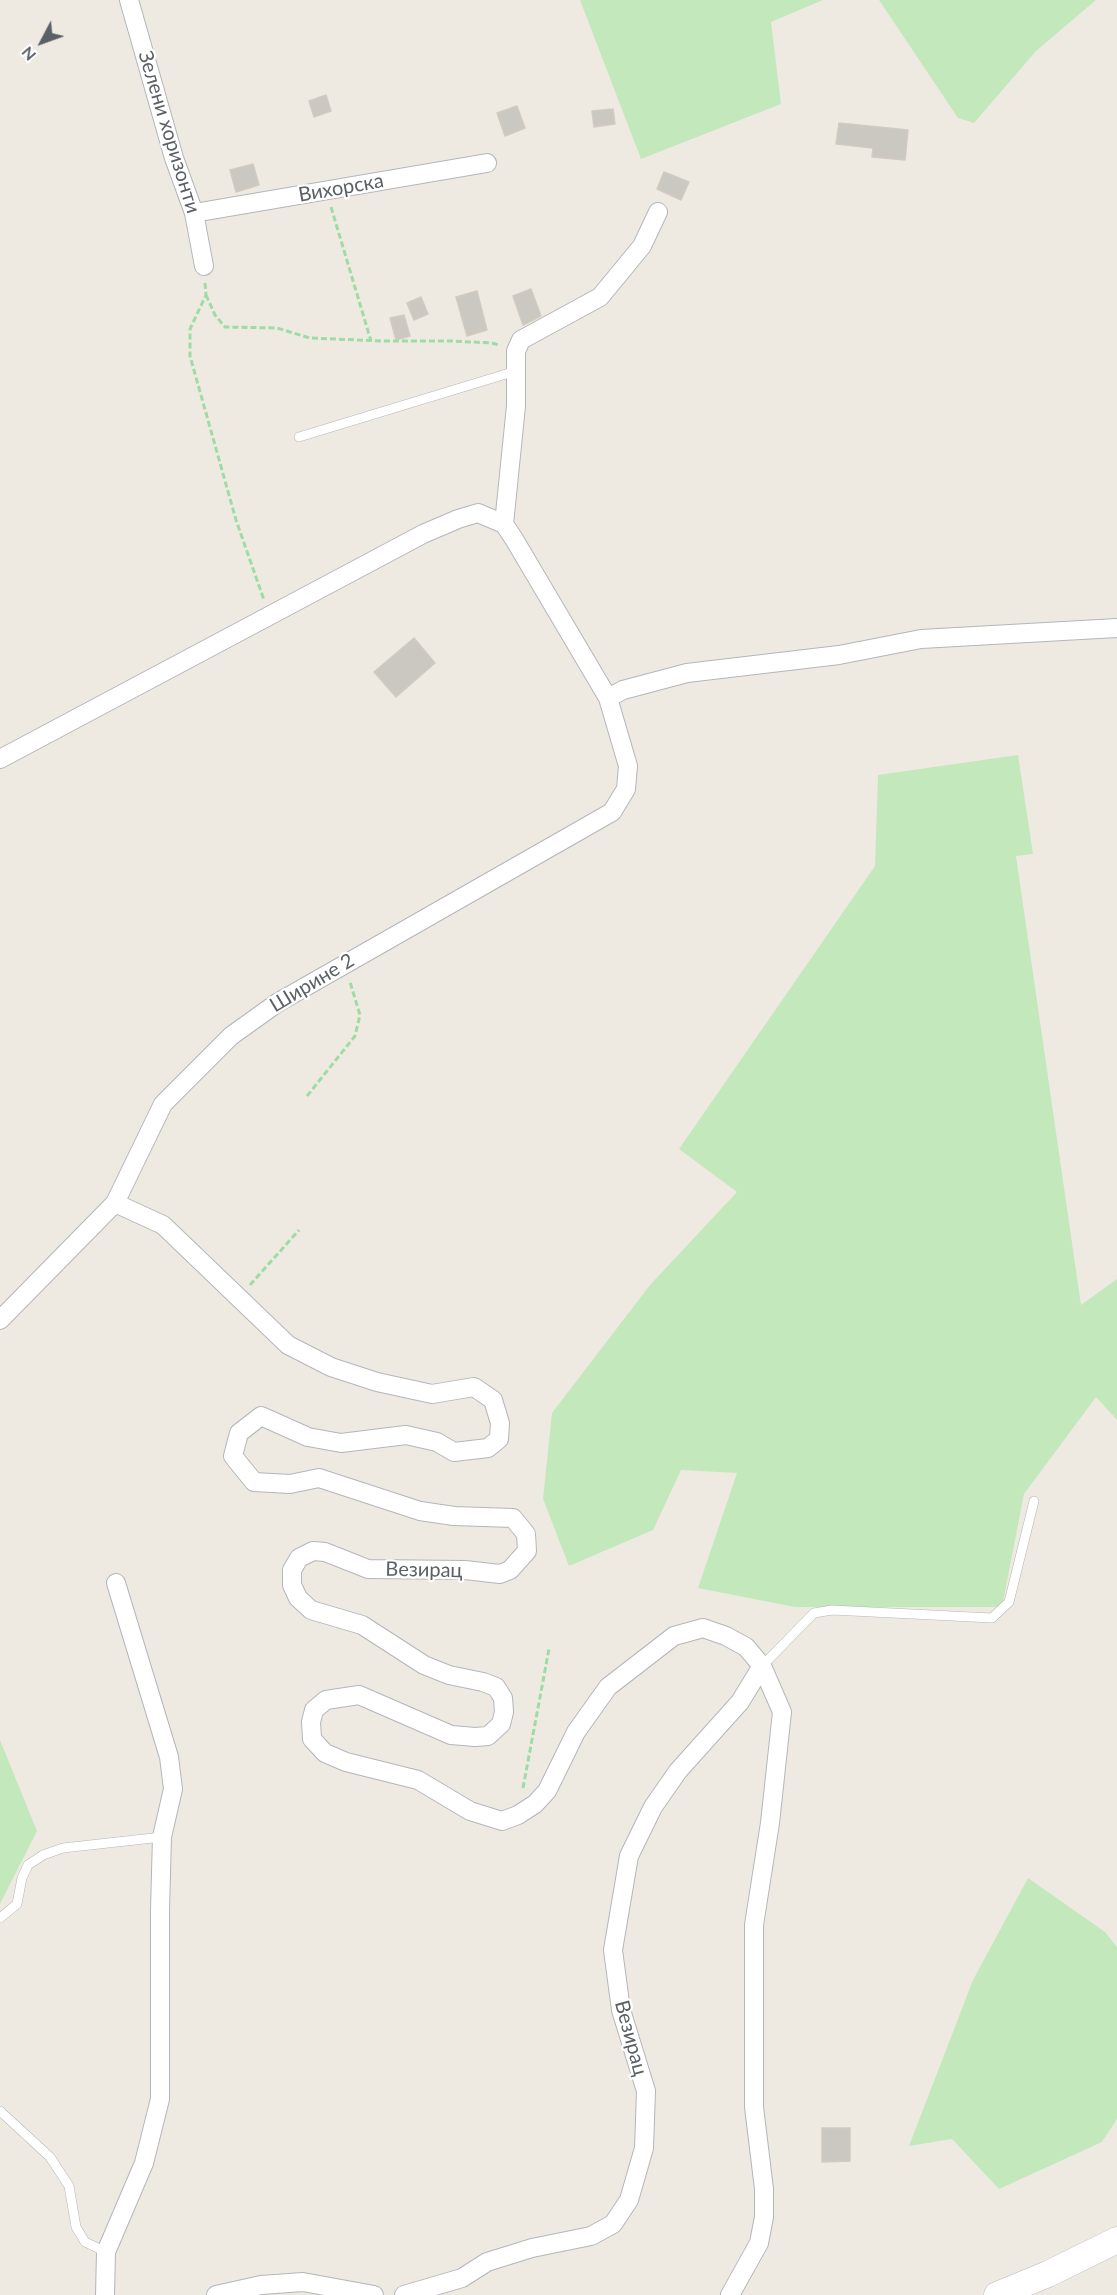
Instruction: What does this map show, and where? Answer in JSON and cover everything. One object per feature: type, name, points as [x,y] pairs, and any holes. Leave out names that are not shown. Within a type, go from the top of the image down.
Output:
[{"type":"street","name":"Зелени хоризонти","points":[[129,0],[174,158],[194,213],[204,266]]},
{"type":"street","name":"Вихорска","points":[[194,213],[487,163]]},
{"type":"street","points":[[0,759],[423,534],[478,513],[504,524],[516,406],[516,351],[521,340],[600,297],[642,246],[658,212]]},
{"type":"street","name":"Ширине 2","points":[[0,1320],[115,1203],[162,1104],[231,1036],[277,1002],[612,812],[626,789],[628,766],[608,698],[504,524]]},
{"type":"street","points":[[608,698],[623,690],[687,673],[839,655],[921,639],[1117,628]]},
{"type":"street","name":"Везирац","points":[[115,1203],[163,1225],[288,1345],[332,1367],[377,1382],[432,1394],[474,1387],[493,1400],[500,1423],[500,1439],[488,1448],[454,1452],[437,1442],[406,1435],[341,1443],[308,1437],[261,1416],[239,1433],[233,1456],[254,1482],[290,1484],[319,1478],[420,1511],[513,1518],[526,1534],[527,1551],[510,1570],[500,1574],[465,1570],[368,1569],[324,1552],[313,1551],[299,1558],[292,1570],[292,1585],[298,1598],[310,1610],[362,1625],[424,1665],[449,1675],[496,1687],[504,1698],[501,1724],[488,1736],[475,1737],[451,1735],[359,1695],[326,1700],[314,1710],[311,1722],[312,1738],[326,1753],[346,1762],[418,1780],[470,1812],[502,1821],[518,1815]]},
{"type":"street","points":[[105,2295],[106,2252],[144,2163],[160,2099],[162,1837],[172,1789],[169,1757],[116,1583]]},
{"type":"street","points":[[518,1815],[535,1804],[547,1791],[576,1732],[608,1687],[674,1636],[703,1628],[726,1636],[746,1647],[762,1666],[782,1712],[770,1823],[754,1925],[754,2107],[764,2189],[764,2217],[759,2243],[730,2295]]},
{"type":"street","name":"Везирац","points":[[404,2295],[462,2278],[488,2262],[532,2248],[591,2236],[613,2224],[629,2199],[644,2148],[646,2091],[621,2010],[613,1950],[629,1856],[653,1807],[678,1771],[740,1702],[762,1666]]},
{"type":"street","points":[[997,2295],[1048,2274],[1117,2240]]},
{"type":"street","points":[[216,2295],[261,2285],[303,2283],[374,2295]]},
{"type":"lane","points":[[298,437],[516,371]]},
{"type":"lane","points":[[762,1666],[814,1613],[832,1610],[992,1618],[1009,1602],[1034,1501]]},
{"type":"lane","points":[[0,1918],[17,1904],[22,1878],[28,1865],[43,1855],[63,1848],[162,1837]]},
{"type":"lane","points":[[0,2111],[50,2157],[69,2186],[76,2228],[85,2242],[106,2252]]},
{"type":"path","points":[[326,190],[371,341]]},
{"type":"path","points":[[269,615],[236,520],[190,356],[189,339],[192,327],[206,295],[214,315],[225,327],[277,328],[310,338],[492,343],[516,351]]},
{"type":"path","points":[[307,1096],[355,1036],[360,1015],[343,964]]},
{"type":"path","points":[[238,1297],[299,1230]]},
{"type":"path","points":[[518,1815],[549,1649]]},
{"type":"green space","points":[[580,0],[823,0],[771,22],[781,104],[641,159]]},
{"type":"green space","points":[[879,0],[1096,0],[1036,51],[974,123],[958,118]]},
{"type":"green space","points":[[1018,755],[1033,854],[1016,856],[1081,1305],[1117,1279],[1117,1420],[1096,1397],[1024,1494],[1002,1607],[795,1607],[698,1588],[737,1473],[681,1470],[653,1530],[569,1566],[543,1499],[552,1413],[650,1285],[737,1192],[679,1149],[875,866],[878,775]]},
{"type":"green space","points":[[0,1740],[37,1831],[0,1904]]},
{"type":"green space","points":[[1028,1878],[1105,1932],[1117,1947],[1117,2119],[1102,2142],[999,2189],[952,2139],[909,2146],[973,1980]]},
{"type":"building","points":[[326,95],[331,111],[314,117],[309,101]]},
{"type":"building","points":[[517,106],[525,128],[505,136],[497,113]]},
{"type":"building","points":[[613,109],[615,124],[594,127],[592,111]]},
{"type":"building","points":[[839,123],[908,130],[905,160],[872,157],[873,148],[836,144]]},
{"type":"building","points":[[253,164],[259,185],[236,192],[230,170]]},
{"type":"building","points":[[664,172],[689,182],[681,200],[657,189]]},
{"type":"building","points":[[531,289],[541,316],[523,325],[513,296]]},
{"type":"building","points":[[477,291],[487,330],[467,336],[456,297]]},
{"type":"building","points":[[421,297],[428,314],[414,320],[407,303]]},
{"type":"building","points":[[404,315],[410,336],[396,340],[390,318]]},
{"type":"building","points":[[414,638],[435,663],[396,697],[374,672]]},
{"type":"building","points":[[822,2128],[850,2128],[850,2161],[822,2162]]}]
